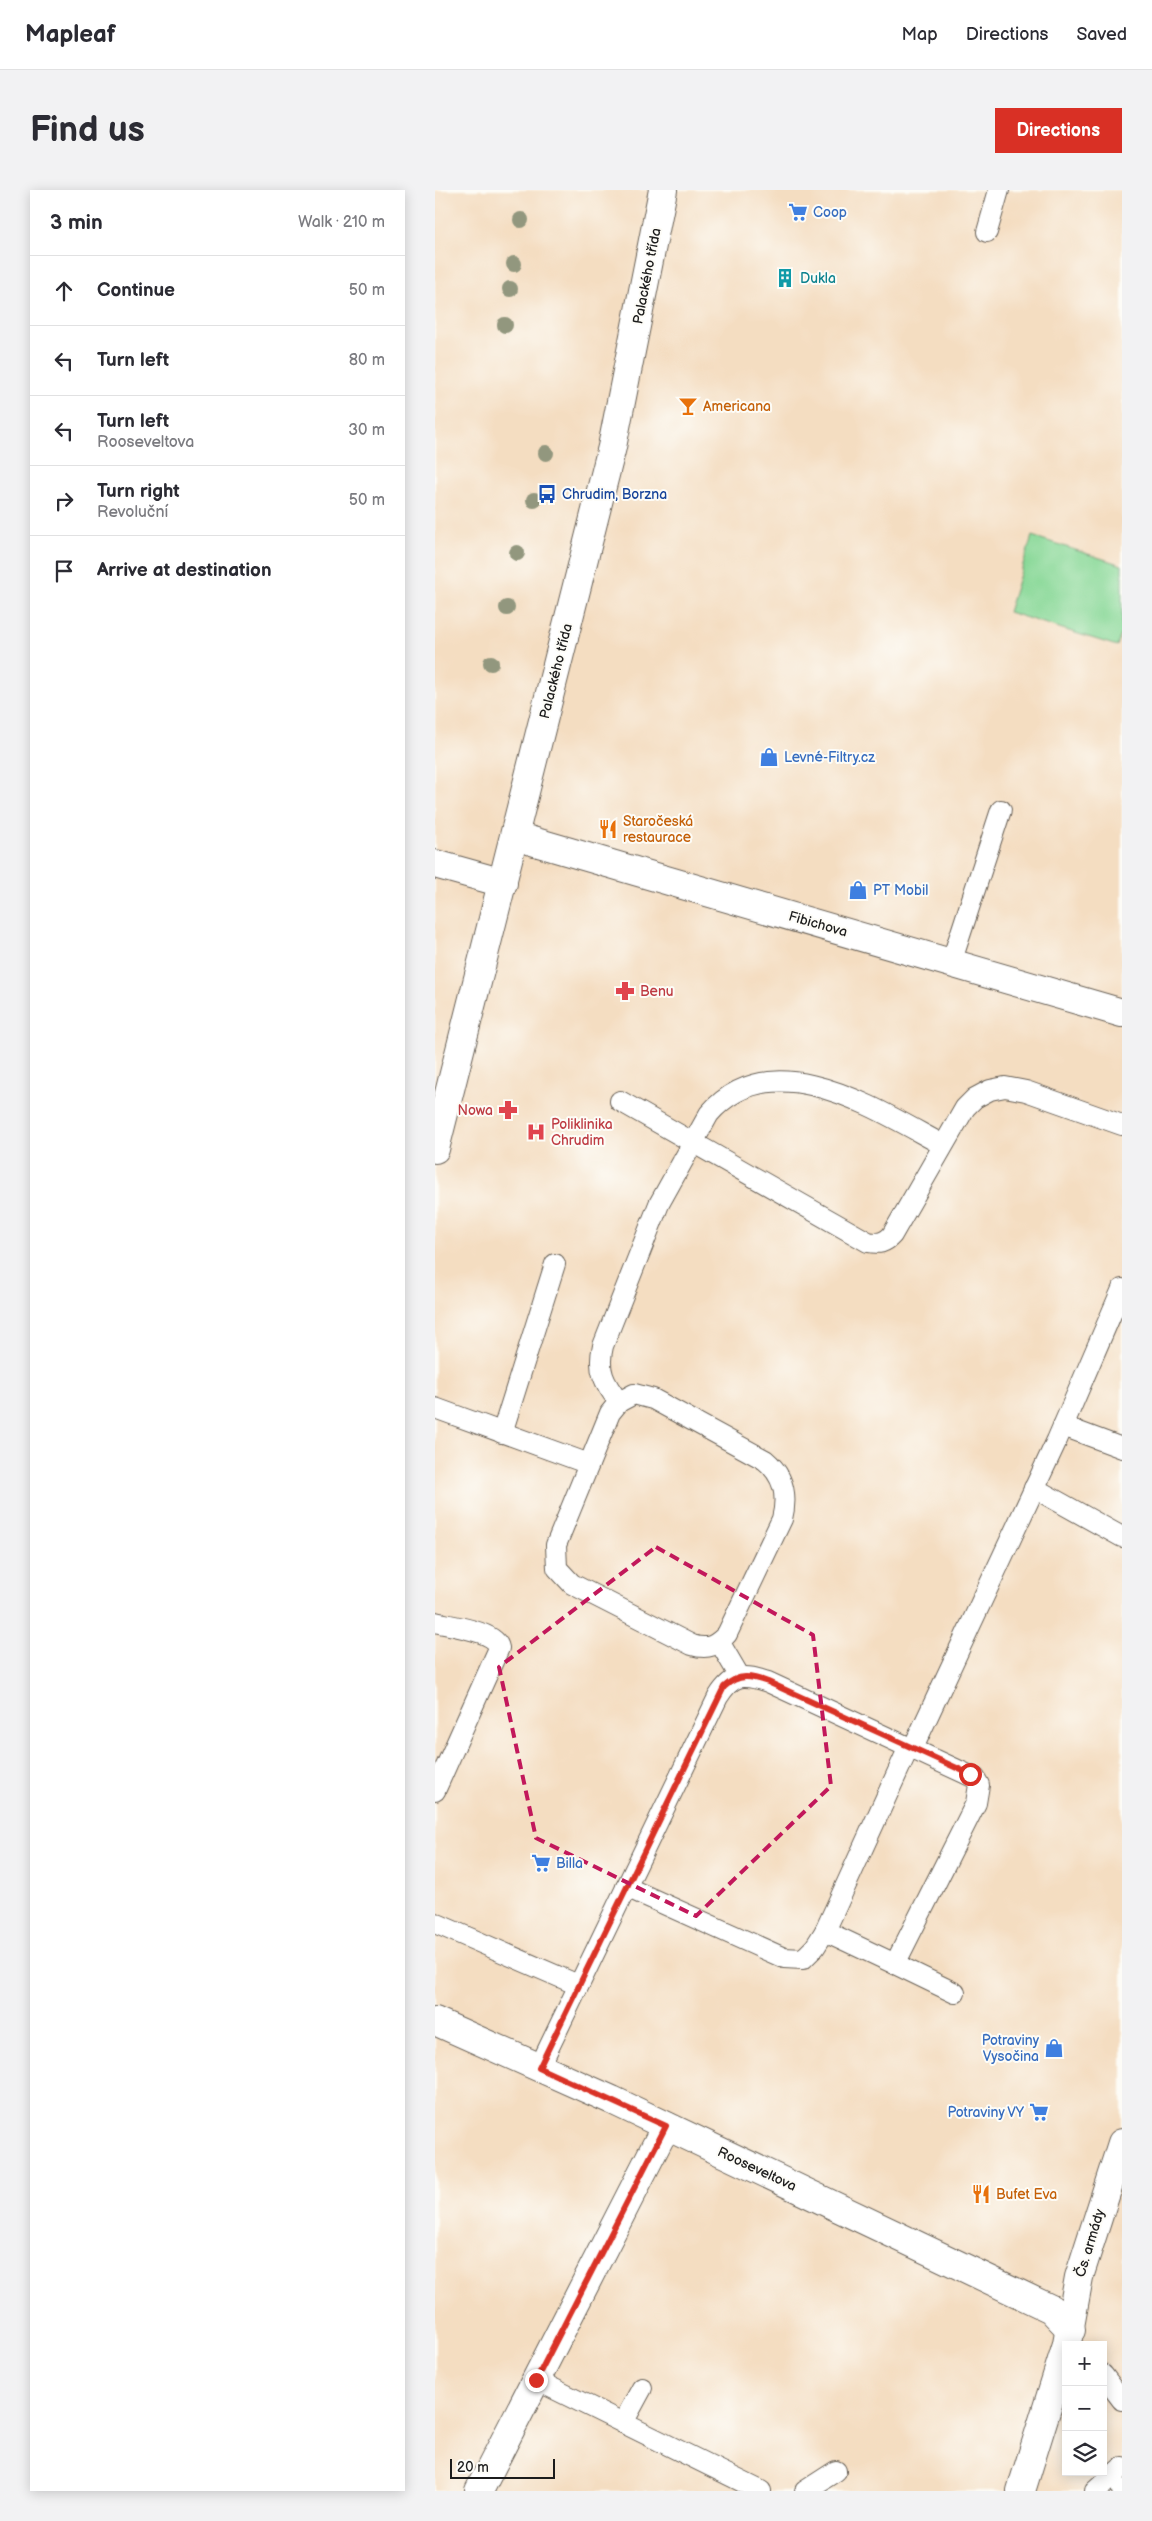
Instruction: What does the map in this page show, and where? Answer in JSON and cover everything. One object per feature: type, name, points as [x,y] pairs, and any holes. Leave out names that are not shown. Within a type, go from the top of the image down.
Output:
[{"type":"street","name":"Palackého třída","points":[[435,1149],[612,447],[663,190]]},
{"type":"street","name":"Fibichova","points":[[515,836],[1122,1013]]},
{"type":"street","points":[[435,864],[503,883]]},
{"type":"street","name":"Rooseveltova","points":[[435,2021],[666,2126],[1051,2308],[1070,2341]]},
{"type":"street","points":[[479,2491],[666,2126]]},
{"type":"street","name":"Čs. armády","points":[[1071,2341],[1079,2278],[1122,2143]]},
{"type":"street","name":"Čs. armády","points":[[1021,2491],[1062,2369]]},
{"type":"lane","points":[[987,232],[999,190]]},
{"type":"lane","points":[[951,963],[1001,810]]},
{"type":"lane","points":[[619,1402],[602,1376],[600,1358],[603,1346],[652,1221],[709,1114],[718,1104],[740,1090],[779,1080],[792,1081],[849,1097],[943,1145]]},
{"type":"lane","points":[[620,1101],[868,1242],[878,1243],[886,1241],[893,1236],[965,1108],[975,1098],[990,1090],[1005,1087],[1026,1091],[1122,1126]]},
{"type":"lane","points":[[502,1433],[555,1264]]},
{"type":"lane","points":[[625,1886],[792,1960],[803,1959],[809,1954],[825,1931],[1034,1488],[1122,1289]]},
{"type":"lane","points":[[634,1394],[653,1399],[765,1460],[779,1476],[785,1495],[782,1519],[727,1634],[720,1643],[711,1647],[702,1648],[692,1645],[572,1584],[557,1568],[556,1545],[610,1413],[619,1402],[634,1394]]},
{"type":"lane","points":[[435,1408],[589,1464]]},
{"type":"lane","points":[[1063,1426],[1122,1448]]},
{"type":"lane","points":[[1034,1488],[1122,1537]]},
{"type":"lane","points":[[435,1622],[486,1634],[495,1639],[499,1648],[435,1791]]},
{"type":"lane","points":[[720,1643],[740,1677]]},
{"type":"lane","points":[[539,2068],[625,1886],[718,1697],[731,1681],[740,1677],[749,1676],[768,1682],[911,1747],[970,1774],[979,1786],[979,1794],[895,1964]]},
{"type":"lane","points":[[435,1923],[578,1985]]},
{"type":"lane","points":[[825,1931],[955,1993]]},
{"type":"lane","points":[[536,2380],[761,2491]]},
{"type":"lane","points":[[1107,2380],[1122,2400]]},
{"type":"lane","points":[[623,2423],[642,2388]]},
{"type":"lane","points":[[1095,2491],[1122,2467]]},
{"type":"lane","points":[[805,2491],[836,2471]]},
{"type":"highlighted area","points":[[656,1547],[813,1635],[831,1786],[696,1916],[536,1838],[499,1667]]},
{"type":"green space","points":[[1032,536],[1122,565],[1122,631],[1117,646],[1008,612]]},
{"type":"place","name":"Coop","points":[[798,212]]},
{"type":"place","name":"Dukla","points":[[785,278]]},
{"type":"place","name":"Americana","points":[[688,406]]},
{"type":"place","name":"Chrudim, Borzna","points":[[547,494]]},
{"type":"place","name":"Levné-Filtry.cz","points":[[769,757]]},
{"type":"place","name":"Staročeská restaurace","points":[[608,829]]},
{"type":"place","name":"PT Mobil","points":[[858,890]]},
{"type":"place","name":"Benu","points":[[625,991]]},
{"type":"place","name":"Nowa","points":[[508,1110]]},
{"type":"place","name":"Poliklinika Chrudim","points":[[536,1132]]},
{"type":"place","name":"Billa","points":[[541,1863]]},
{"type":"place","name":"Potraviny Vysočina","points":[[1054,2048]]},
{"type":"place","name":"Potraviny VY","points":[[1039,2112]]},
{"type":"place","name":"Bufet Eva","points":[[981,2194]]},
{"type":"route","points":[[536,2380],[666,2126],[539,2068],[595,1948],[724,1687],[740,1677],[749,1676],[768,1682],[970,1774]]}]
